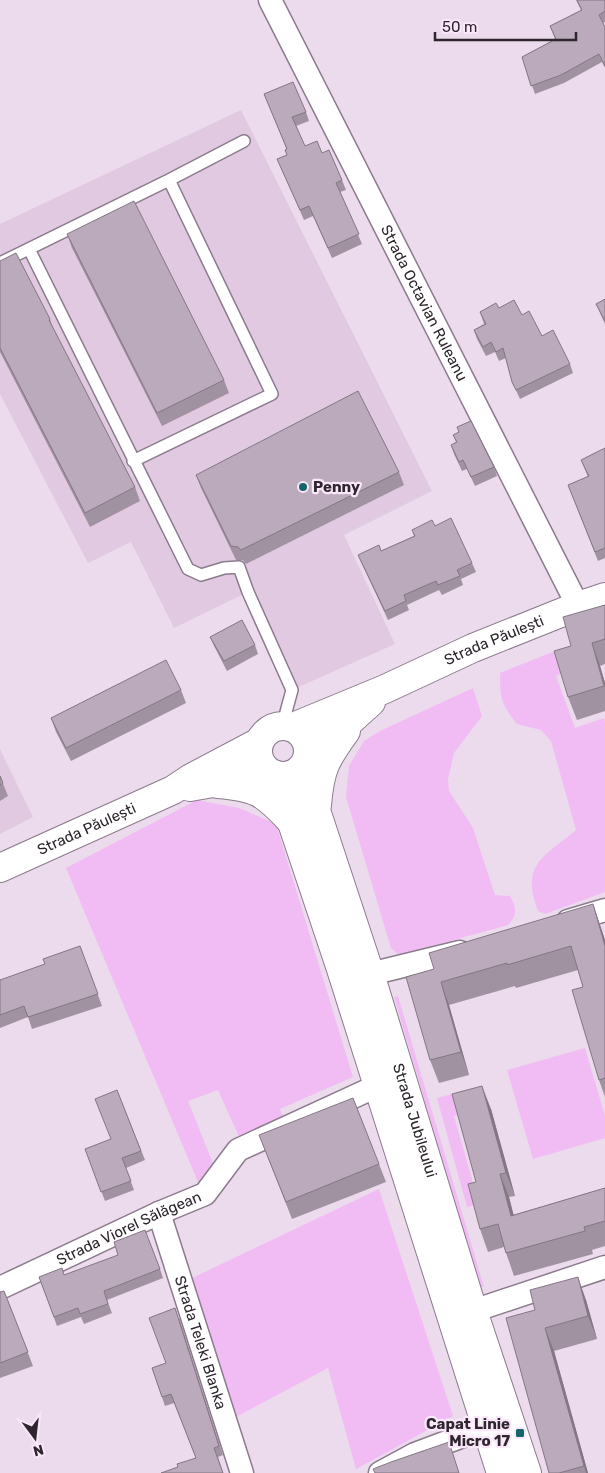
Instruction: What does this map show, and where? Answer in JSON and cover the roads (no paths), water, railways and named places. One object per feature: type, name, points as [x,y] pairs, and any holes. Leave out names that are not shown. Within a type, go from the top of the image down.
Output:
[{"type":"street","name":"Strada Octavian Ruleanu","points":[[270,0],[578,606]]},
{"type":"street","name":"Strada Păulești","points":[[289,726],[385,689],[473,648],[605,597]]},
{"type":"street","name":"Strada Păulești","points":[[305,763],[385,689]]},
{"type":"street","points":[[317,809],[322,769],[328,756],[356,715]]},
{"type":"street","points":[[289,726],[303,735],[307,742],[305,763],[294,774],[284,776],[273,774],[263,766],[259,757],[259,742],[271,729],[289,726]]},
{"type":"street","name":"Strada Păulești","points":[[0,868],[173,790],[191,778],[259,742]]},
{"type":"street","name":"Strada Jubileului","points":[[305,763],[317,809],[370,974],[461,1311],[487,1427],[501,1473]]},
{"type":"street","name":"Strada Păulești","points":[[173,790],[273,774]]},
{"type":"street","name":"Strada Jubileului","points":[[273,774],[292,822],[340,966],[377,1086],[461,1311],[527,1473]]},
{"type":"street","points":[[211,784],[241,786],[256,790],[269,798],[292,822]]},
{"type":"street","points":[[548,926],[605,910]]},
{"type":"street","points":[[340,966],[370,974],[482,946]]},
{"type":"street","name":"Strada Viorel Sălăgean","points":[[0,1288],[159,1213],[205,1194],[238,1150],[377,1086]]},
{"type":"street","name":"Strada Teleki Blanka","points":[[159,1213],[242,1473]]},
{"type":"street","points":[[461,1311],[605,1267]]},
{"type":"street","points":[[380,1473],[415,1454],[487,1427]]},
{"type":"lane","points":[[0,263],[244,141]]},
{"type":"lane","points":[[133,460],[272,394],[169,180]]},
{"type":"lane","points":[[29,249],[188,570],[201,575],[224,568],[239,567],[248,592],[292,690],[286,712],[289,726]]},
{"type":"place","name":"Penny","points":[[303,487]]},
{"type":"place","name":"Capat Linie Micro 17","points":[[520,1433]]}]
